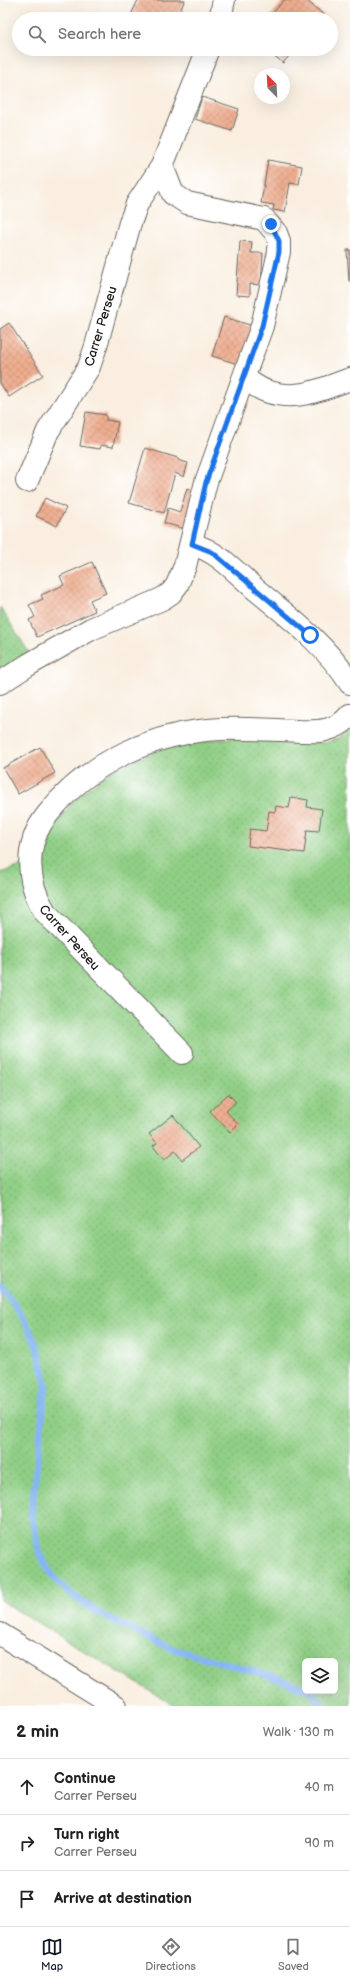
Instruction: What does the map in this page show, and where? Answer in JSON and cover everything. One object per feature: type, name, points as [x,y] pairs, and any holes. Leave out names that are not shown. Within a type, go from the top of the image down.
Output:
[{"type":"street","points":[[221,12],[224,0]]},
{"type":"street","name":"Carrer Perseu","points":[[27,481],[48,431],[89,367],[137,204],[162,166],[205,56]]},
{"type":"street","points":[[0,684],[28,665],[92,629],[162,599],[171,593],[181,577],[192,544],[206,482],[262,326],[277,259],[279,241],[276,233],[264,219],[187,203],[178,199],[168,185],[162,166]]},
{"type":"street","points":[[244,378],[267,392],[296,396],[312,393],[350,379]]},
{"type":"street","points":[[192,544],[212,552],[296,622],[326,652],[350,683]]},
{"type":"street","name":"Carrer Perseu","points":[[182,1053],[45,912],[37,899],[31,874],[30,859],[32,844],[37,831],[52,808],[78,782],[127,751],[142,745],[195,732],[221,729],[323,731],[341,723],[350,715]]},
{"type":"street","points":[[0,1634],[116,1706]]},
{"type":"green space","points":[[0,607],[30,654],[0,675]]},
{"type":"green space","points":[[350,728],[350,1706],[175,1706],[0,1600],[0,873],[40,860],[44,840],[75,799],[112,770],[170,745],[248,736],[325,743],[340,738]]},
{"type":"building","points":[[138,0],[185,0],[179,12],[132,12]]},
{"type":"building","points":[[284,0],[306,0],[320,12],[274,12]]},
{"type":"building","points":[[274,56],[289,56],[283,63]]},
{"type":"building","points":[[202,97],[239,109],[232,131],[195,119]]},
{"type":"building","points":[[268,160],[302,166],[299,184],[290,183],[285,212],[273,210],[274,205],[261,203]]},
{"type":"building","points":[[240,241],[252,242],[251,253],[263,253],[261,285],[250,284],[250,296],[236,295]]},
{"type":"building","points":[[347,250],[350,250],[350,281],[349,281]]},
{"type":"building","points":[[224,317],[253,326],[241,365],[212,356]]},
{"type":"building","points":[[9,323],[43,375],[9,397],[0,383],[0,329]]},
{"type":"building","points":[[86,412],[106,415],[106,420],[118,422],[113,447],[101,445],[100,449],[80,446]]},
{"type":"building","points":[[145,448],[178,458],[178,460],[188,463],[184,477],[175,473],[164,513],[129,503]]},
{"type":"building","points":[[187,488],[196,491],[185,529],[164,523],[168,508],[180,512]]},
{"type":"building","points":[[45,498],[66,508],[57,526],[36,516]]},
{"type":"building","points":[[92,562],[106,593],[90,600],[95,611],[37,637],[29,620],[35,617],[29,605],[43,599],[41,595],[64,585],[60,576]]},
{"type":"building","points":[[40,747],[55,773],[18,794],[3,768]]},
{"type":"building","points":[[291,797],[308,800],[307,807],[322,809],[319,831],[307,830],[304,853],[248,846],[250,829],[266,831],[269,811],[275,812],[276,806],[289,808]]},
{"type":"building","points":[[228,1094],[236,1102],[226,1111],[238,1124],[230,1132],[210,1111]]},
{"type":"building","points":[[173,1115],[199,1147],[182,1160],[175,1151],[164,1160],[153,1146],[157,1143],[149,1134]]},
{"type":"waterway","points":[[0,1286],[18,1309],[31,1333],[40,1358],[46,1386],[31,1514],[40,1555],[53,1577],[72,1595],[102,1615],[173,1649],[274,1677],[302,1688]]},
{"type":"waterway","points":[[313,1694],[324,1706]]},
{"type":"route","points":[[271,224],[279,241],[279,252],[262,326],[254,353],[206,482],[192,544],[205,547],[212,552],[310,635]]}]
